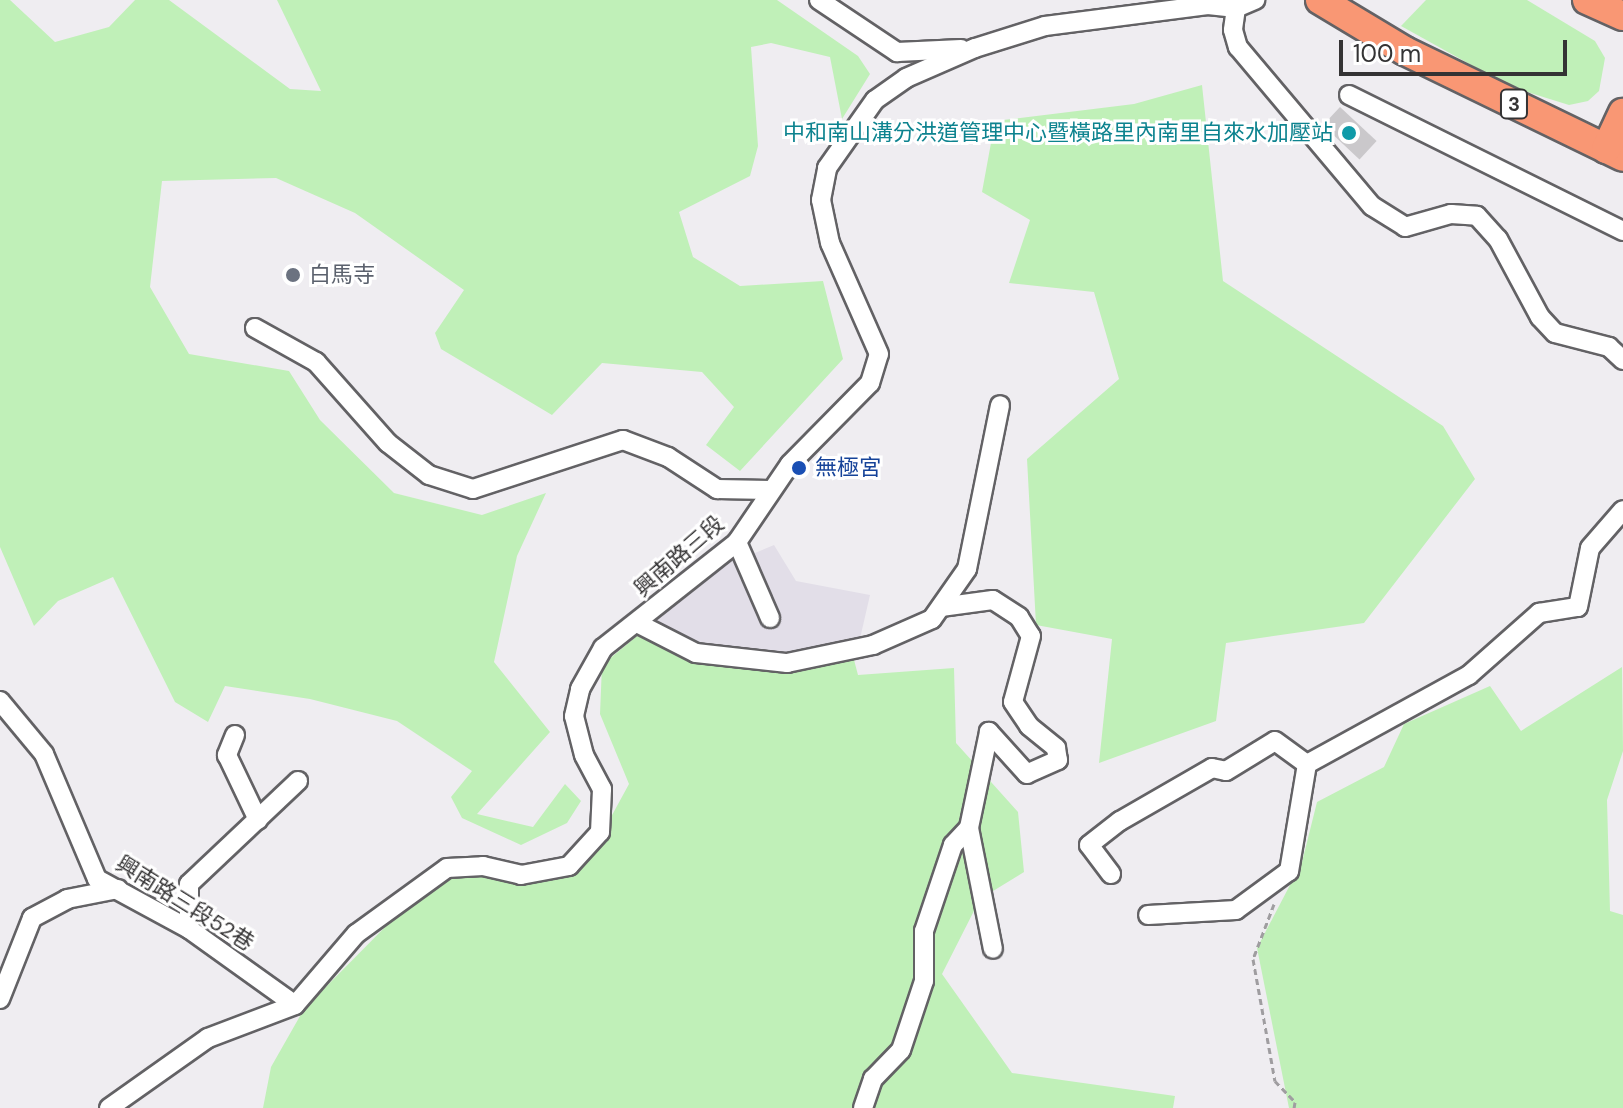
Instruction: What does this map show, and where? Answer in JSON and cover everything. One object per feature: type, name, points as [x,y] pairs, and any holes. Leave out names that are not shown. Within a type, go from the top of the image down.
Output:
[{"type":"highway","name":"3","points":[[1320,0],[1405,51],[1614,153]]},
{"type":"highway","points":[[1587,0],[1623,16]]},
{"type":"highway","points":[[1614,153],[1623,113]]},
{"type":"street","points":[[819,0],[897,52],[975,48]]},
{"type":"street","points":[[1255,0],[1236,8],[1233,30],[1238,47],[1372,206],[1405,227],[1451,214],[1477,216],[1498,239],[1555,333],[1609,347],[1623,360]]},
{"type":"street","name":"興南路三段","points":[[109,1108],[208,1038],[295,1005],[356,934],[447,868],[483,866],[521,875],[569,866],[600,832],[602,789],[584,755],[574,716],[580,689],[603,648],[737,542],[770,490],[870,383],[879,354],[830,243],[821,200],[827,168],[875,100],[906,78],[975,48],[1100,15],[1208,5],[1236,8]]},
{"type":"street","points":[[1349,95],[1623,231]]},
{"type":"street","points":[[255,328],[316,362],[388,443],[429,475],[473,489],[623,440],[668,457],[717,489],[770,490]]},
{"type":"street","points":[[637,623],[696,653],[787,663],[873,645],[932,619],[967,569],[1000,405]]},
{"type":"street","points":[[1307,764],[1469,675],[1539,613],[1578,607],[1590,548],[1623,510]]},
{"type":"street","points":[[737,542],[770,618]]},
{"type":"street","points":[[941,607],[993,600],[1019,617],[1031,636],[1013,702],[1029,726],[1056,748],[1058,760],[1027,774],[989,732],[969,828],[993,949]]},
{"type":"street","name":"興南路三段52巷","points":[[0,701],[44,754],[97,879],[189,929],[295,1005]]},
{"type":"street","points":[[235,735],[227,755],[258,820]]},
{"type":"street","points":[[1111,874],[1089,845],[1120,821],[1212,768],[1226,771],[1275,741],[1307,764]]},
{"type":"street","points":[[1148,915],[1236,910],[1289,871],[1307,764]]},
{"type":"street","points":[[189,929],[189,884],[298,781]]},
{"type":"street","points":[[863,1108],[873,1079],[901,1050],[924,981],[924,931],[953,845],[969,828]]},
{"type":"street","points":[[0,999],[32,918],[67,899],[118,889]]},
{"type":"path","points":[[1289,871],[1253,959],[1275,1081],[1295,1102],[1294,1108]]},
{"type":"shaded area","points":[[749,544],[755,553],[774,545],[796,581],[870,595],[859,643],[787,658],[701,647],[650,625]]},
{"type":"green space","points":[[0,0],[10,0],[55,42],[109,27],[135,0],[169,0],[290,89],[321,91],[277,0],[777,0],[858,56],[870,74],[842,119],[830,57],[771,43],[751,47],[758,146],[750,176],[679,212],[693,257],[740,286],[823,281],[843,359],[740,471],[706,445],[734,407],[702,372],[602,363],[552,415],[441,349],[435,333],[464,290],[355,213],[276,178],[162,181],[150,287],[189,354],[289,371],[320,420],[394,493],[482,515],[546,493],[517,556],[494,662],[550,732],[477,814],[533,827],[565,784],[581,801],[567,823],[521,845],[462,818],[451,797],[472,771],[397,721],[310,699],[225,686],[208,722],[175,702],[113,577],[58,601],[34,626],[0,547]]},
{"type":"green space","points":[[1426,0],[1527,0],[1595,41],[1605,58],[1599,91],[1588,101],[1569,105],[1511,87],[1401,26]]},
{"type":"green space","points":[[1202,85],[1223,281],[1443,426],[1475,479],[1364,623],[1226,643],[1216,721],[1099,763],[1112,639],[1036,625],[1027,459],[1119,379],[1094,292],[1009,283],[1030,220],[982,192],[995,121],[1134,104]]},
{"type":"green space","points":[[637,636],[696,659],[853,656],[858,675],[954,668],[956,743],[1018,812],[1024,872],[980,899],[942,974],[1012,1073],[1175,1096],[1173,1108],[263,1108],[271,1067],[304,1009],[394,918],[464,857],[531,869],[593,850],[629,784],[600,714],[602,665]]},
{"type":"green space","points":[[1622,667],[1623,751],[1607,800],[1610,911],[1623,915],[1623,1108],[1289,1108],[1257,948],[1302,862],[1317,802],[1384,767],[1404,724],[1490,686],[1521,731]]},
{"type":"building","name":"中和南山溝分洪道管理中心暨橫路里內南里自來水加壓站","points":[[1340,107],[1377,141],[1360,159],[1323,125]]},
{"type":"place","name":"中和南山溝分洪道管理中心暨橫路里內南里自來水加壓站","points":[[1349,133]]},
{"type":"place","name":"白馬寺","points":[[293,275]]},
{"type":"place","name":"無極宮","points":[[799,468]]}]
